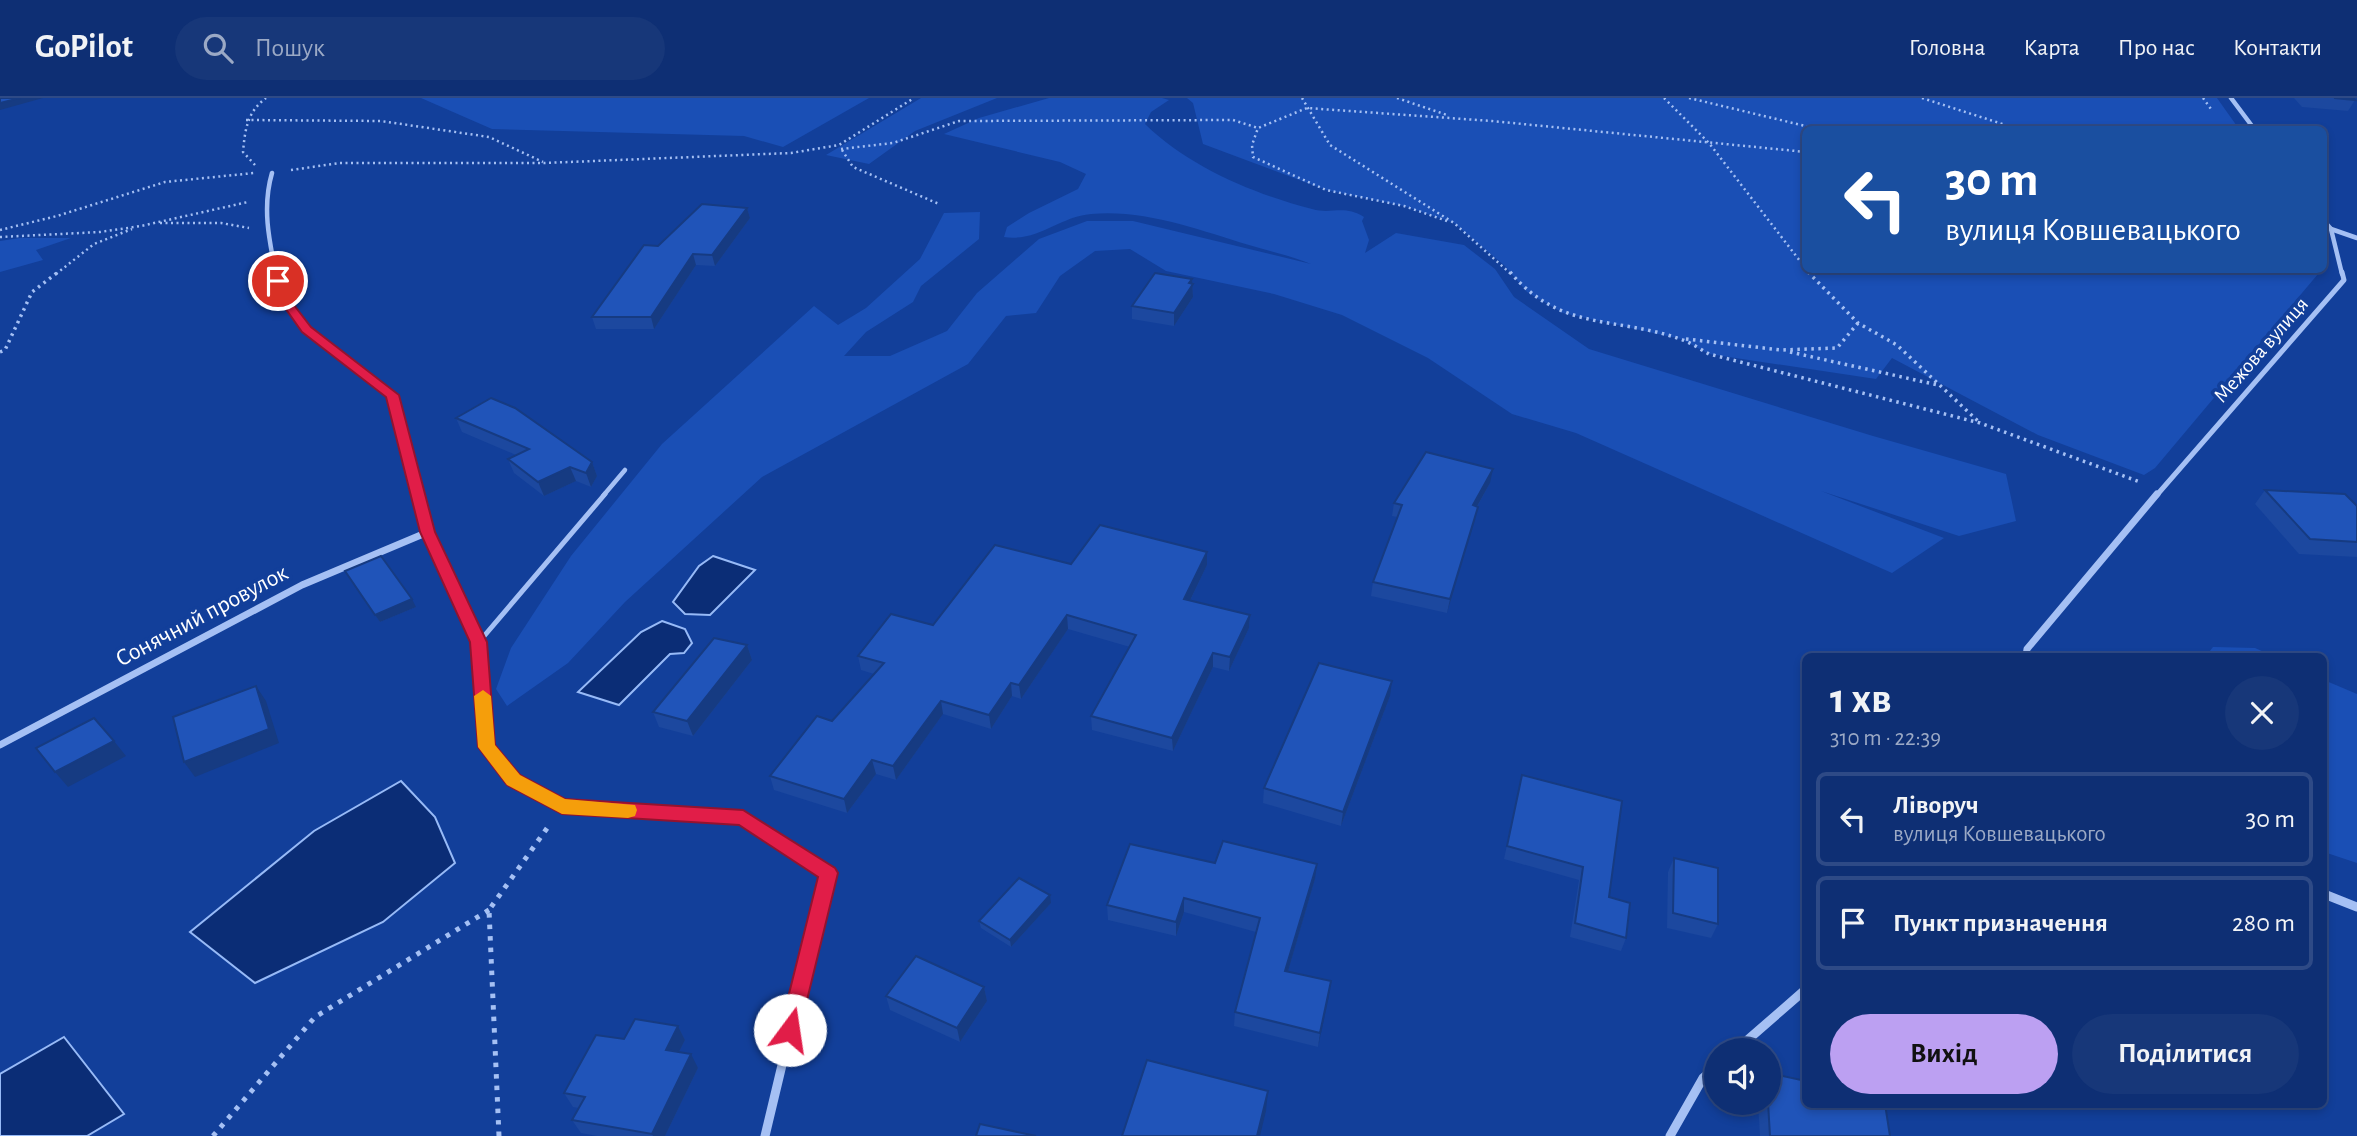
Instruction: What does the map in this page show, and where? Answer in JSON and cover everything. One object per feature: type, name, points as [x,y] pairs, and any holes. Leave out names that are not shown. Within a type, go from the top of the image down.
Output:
[{"type":"street","points":[[2231,98],[2252,126]]},
{"type":"street","points":[[272,173],[268,187],[267,232],[288,305],[307,329],[392,395],[428,532],[479,642],[486,747],[514,780],[562,806],[743,818],[828,873],[765,1136]]},
{"type":"street","name":"Межова вулиця","points":[[2161,490],[2344,280],[2331,229],[2327,224]]},
{"type":"street","points":[[2331,229],[2357,238]]},
{"type":"street","points":[[2026,653],[2043,629],[2161,490]]},
{"type":"street","name":"Сонячний провулок","points":[[0,745],[302,585],[428,532]]},
{"type":"street","points":[[2327,895],[2357,907]]},
{"type":"street","points":[[1750,1038],[1802,992]]},
{"type":"street","points":[[1670,1136],[1704,1077]]},
{"type":"lane","points":[[479,642],[625,470]]},
{"type":"path","points":[[266,98],[254,106],[246,120],[243,152],[256,166],[272,173]]},
{"type":"path","points":[[0,230],[165,182],[245,173],[272,173],[340,163],[544,163],[791,153],[838,145],[914,98]]},
{"type":"path","points":[[1302,98],[1330,145],[1454,223],[1505,266],[1527,292],[1563,313],[1681,339],[1782,350],[1939,385]]},
{"type":"path","points":[[1397,98],[1454,118]]},
{"type":"path","points":[[1664,98],[1709,143],[1802,264]]},
{"type":"path","points":[[1689,98],[1805,126]]},
{"type":"path","points":[[1923,98],[2009,126]]},
{"type":"path","points":[[841,149],[893,143],[959,121],[1233,120],[1258,128],[1307,108],[1454,118],[1802,152]]},
{"type":"path","points":[[246,120],[382,121],[489,137],[544,163]]},
{"type":"path","points":[[1258,128],[1252,145],[1253,157],[1326,190],[1404,206],[1454,223]]},
{"type":"path","points":[[838,145],[853,167],[939,204]]},
{"type":"path","points":[[0,352],[5,350],[33,292],[94,244],[152,223],[269,197]]},
{"type":"path","points":[[152,223],[221,223],[267,232]]},
{"type":"path","points":[[0,237],[100,232],[141,226]]},
{"type":"path","points":[[1809,273],[1858,323],[1897,345],[1980,423]]},
{"type":"path","points":[[1782,350],[1838,348],[1858,323]]},
{"type":"path","points":[[1681,339],[1709,354],[1980,423],[2161,490]]},
{"type":"path","points":[[213,1136],[315,1017],[489,910],[562,806]]},
{"type":"path","points":[[489,910],[499,1136]]},
{"type":"shaded area","points":[[421,98],[869,98],[783,147],[744,136],[492,129]]},
{"type":"shaded area","points":[[921,98],[997,98],[915,131],[869,164],[826,155]]},
{"type":"shaded area","points":[[1049,98],[1169,100],[1151,112],[1145,124],[1162,139],[1202,166],[1245,187],[1312,209],[1357,213],[1364,217],[1362,221],[1369,240],[1365,253],[1396,233],[1464,245],[1495,269],[1514,297],[1589,349],[2006,474],[2016,521],[1959,536],[1821,491],[1944,538],[1892,573],[1576,433],[1512,414],[1428,358],[1342,315],[1274,294],[1166,271],[1130,249],[1095,251],[1060,276],[1036,313],[1006,316],[968,364],[762,477],[625,602],[568,663],[507,706],[496,689],[511,648],[571,556],[662,444],[814,306],[838,325],[866,308],[920,259],[944,213],[980,212],[979,239],[921,286],[913,302],[866,332],[844,356],[890,356],[947,331],[977,293],[1039,239],[1087,221],[1133,221],[1311,264],[1191,227],[1152,218],[1111,213],[1079,216],[1028,236],[1004,237],[1007,227],[1078,189],[1086,174],[1060,162],[944,134],[979,118]]},
{"type":"shaded area","points":[[1187,98],[2217,98],[2237,126],[1802,126],[1802,273],[2318,274],[2155,468],[2144,475],[2038,435],[1892,358],[1876,379],[1709,354],[1681,339],[1563,313],[1527,292],[1505,266],[1454,223],[1404,206],[1326,190],[1203,144],[1193,103]]},
{"type":"shaded area","points":[[20,238],[71,238],[36,250],[43,260],[0,272],[0,241]]},
{"type":"shaded area","points":[[713,556],[755,570],[710,615],[685,614],[673,602],[699,566]]},
{"type":"shaded area","points":[[662,621],[685,629],[692,643],[684,653],[670,654],[619,705],[578,692],[641,632]]},
{"type":"shaded area","points":[[2213,647],[2255,648],[2266,653],[2208,653]]},
{"type":"shaded area","points":[[2327,681],[2357,694],[2357,863],[2327,853]]},
{"type":"shaded area","points":[[401,781],[435,817],[455,863],[383,922],[255,983],[190,932],[314,831]]},
{"type":"shaded area","points":[[64,1037],[124,1114],[87,1136],[0,1136],[0,1074]]},
{"type":"building","points":[[0,98],[20,98],[0,103]]},
{"type":"building","points":[[702,204],[747,208],[712,255],[693,254],[651,317],[592,317],[644,245],[658,246]]},
{"type":"building","points":[[1155,273],[1192,279],[1189,283],[1193,284],[1174,313],[1132,306]]},
{"type":"building","points":[[491,398],[515,408],[592,462],[586,473],[570,467],[538,482],[508,459],[529,449],[456,418]]},
{"type":"building","points":[[1426,452],[1493,469],[1473,505],[1478,507],[1450,599],[1373,582],[1402,505],[1394,503]]},
{"type":"building","points":[[2265,490],[2345,494],[2357,506],[2357,542],[2310,539]]},
{"type":"building","points":[[1100,525],[1207,552],[1184,599],[1250,615],[1230,657],[1213,653],[1172,738],[1091,716],[1136,635],[1067,615],[1019,685],[1011,683],[989,715],[941,701],[893,766],[872,760],[844,799],[770,776],[817,716],[832,721],[884,663],[858,656],[891,614],[933,625],[995,545],[1071,564]]},
{"type":"building","points":[[381,556],[412,599],[375,615],[345,571]]},
{"type":"building","points":[[714,638],[747,645],[687,721],[653,712]]},
{"type":"building","points":[[1319,663],[1392,681],[1343,812],[1264,788]]},
{"type":"building","points":[[256,686],[269,729],[184,762],[173,717]]},
{"type":"building","points":[[94,718],[114,741],[55,772],[36,748]]},
{"type":"building","points":[[1522,775],[1622,801],[1609,897],[1630,903],[1626,938],[1575,923],[1583,867],[1507,846]]},
{"type":"building","points":[[1223,841],[1317,864],[1285,971],[1331,981],[1320,1033],[1235,1012],[1260,918],[1184,898],[1176,922],[1107,905],[1130,844],[1215,863]]},
{"type":"building","points":[[1674,858],[1718,868],[1718,924],[1673,913]]},
{"type":"building","points":[[1019,878],[1050,895],[1010,940],[979,921]]},
{"type":"building","points":[[916,956],[984,987],[957,1028],[886,996]]},
{"type":"building","points":[[635,1019],[678,1026],[666,1050],[691,1054],[652,1134],[572,1120],[585,1097],[564,1093],[596,1035],[624,1039]]},
{"type":"building","points":[[1147,1060],[1268,1091],[1257,1136],[1122,1136]]},
{"type":"building","points":[[1781,1076],[1802,1080],[1802,1108],[1886,1108],[1890,1136],[1770,1136],[1769,1115],[1781,1115]]},
{"type":"building","points":[[980,1124],[1036,1136],[976,1136]]},
{"type":"slow traffic","points":[[483,696],[486,747],[514,780],[562,806],[628,810]]},
{"type":"route","points":[[278,281],[288,305],[307,329],[392,395],[428,532],[479,642],[486,747],[514,780],[562,806],[743,818],[828,873],[790,1030]]}]
